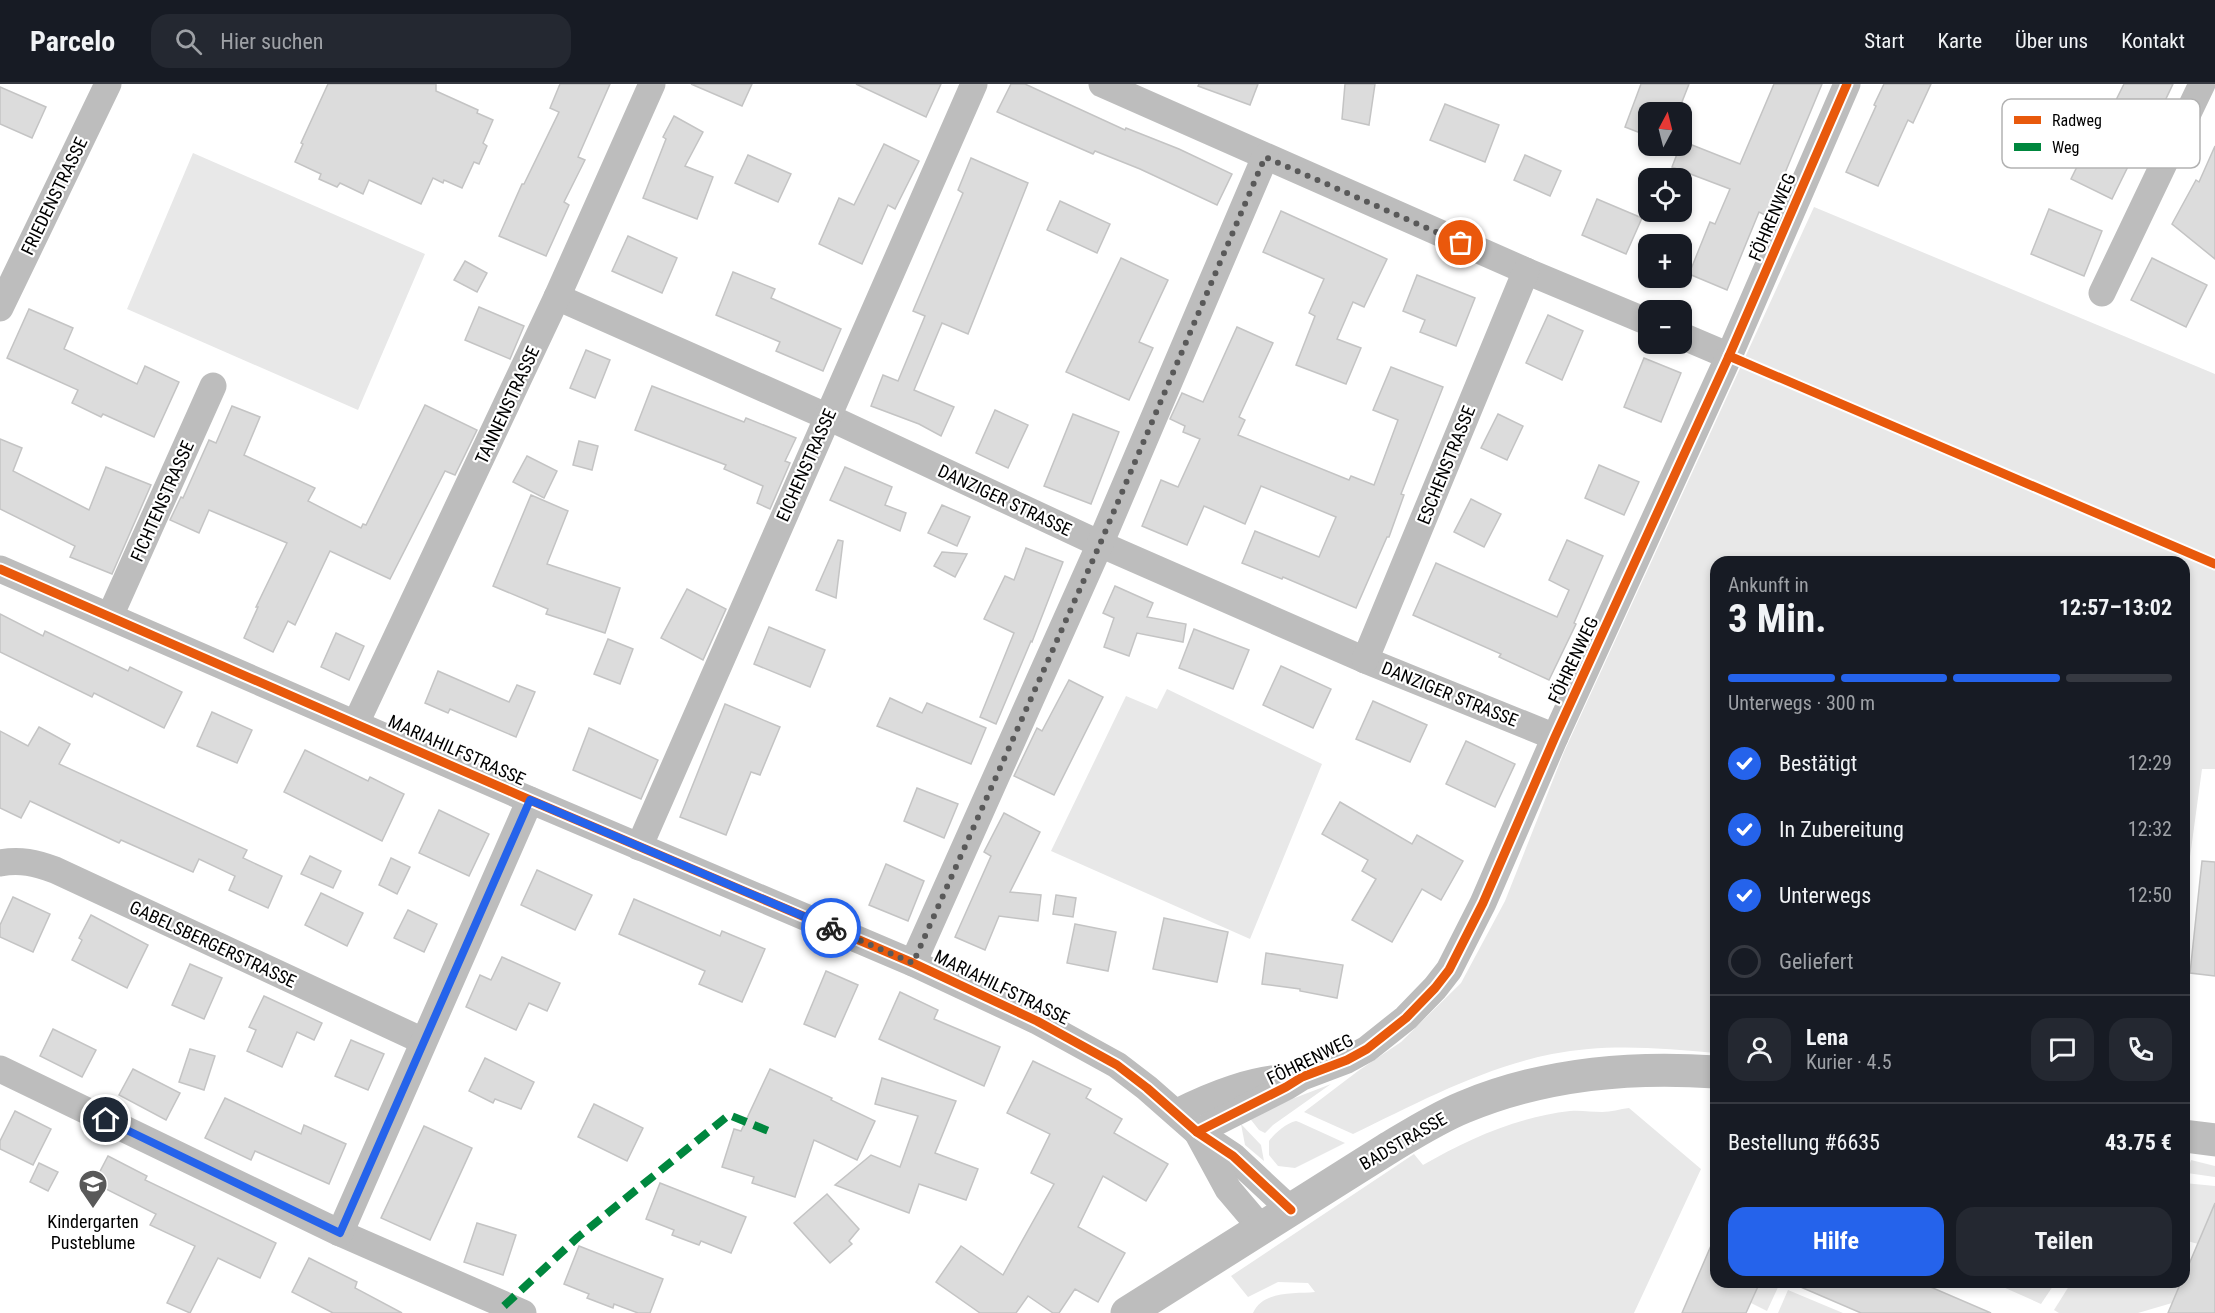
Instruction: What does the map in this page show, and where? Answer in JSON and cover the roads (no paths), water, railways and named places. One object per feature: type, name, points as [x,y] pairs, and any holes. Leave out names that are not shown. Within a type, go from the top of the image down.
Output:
[{"type":"main road","name":"BADSTRASSE","points":[[1127,1313],[1445,1115],[1484,1099],[1535,1085],[1608,1072],[1674,1070],[1710,1072]]},
{"type":"main road","points":[[2190,1137],[2215,1140]]},
{"type":"street","name":"FRIEDENSTRASSE","points":[[0,308],[108,84]]},
{"type":"street","name":"TANNENSTRASSE","points":[[356,723],[557,297],[652,84]]},
{"type":"street","name":"EICHENSTRASSE","points":[[639,847],[974,84]]},
{"type":"street","points":[[1102,84],[1526,271],[1638,318]]},
{"type":"street","name":"FÖHRENWEG","points":[[1197,1132],[1287,1087],[1302,1077],[1347,1060],[1377,1043],[1406,1018],[1442,979],[1462,948],[1729,356],[1847,84]]},
{"type":"street","points":[[2195,99],[2202,84]]},
{"type":"street","points":[[913,963],[1100,544],[1265,157]]},
{"type":"street","points":[[2102,293],[2162,168]]},
{"type":"street","name":"ESCHENSTRASSE","points":[[1365,660],[1526,271]]},
{"type":"street","name":"DANZIGER STRASSE","points":[[557,297],[828,417],[1100,544],[1365,660],[1556,737]]},
{"type":"street","points":[[1692,340],[1729,356]]},
{"type":"street","name":"FICHTENSTRASSE","points":[[110,616],[213,386]]},
{"type":"street","name":"MARIAHILFSTRASSE","points":[[0,569],[530,800],[913,963],[1037,1021],[1123,1070],[1176,1112],[1197,1132],[1233,1156],[1291,1210]]},
{"type":"street","points":[[340,1233],[530,800]]},
{"type":"street","name":"GABELSBERGERSTRASSE","points":[[0,862],[15,860],[55,870],[423,1041]]},
{"type":"street","points":[[0,1069],[340,1233],[523,1313]]},
{"type":"street","name":"FÖHRENWEG","points":[[1176,1112],[1244,1085],[1274,1078],[1302,1077]]},
{"type":"street","name":"MARIAHILFSTRASSE","points":[[1197,1132],[1228,1189],[1262,1229]]},
{"type":"place","name":"Kindergarten Pusteblume","points":[[93,1210]]}]
